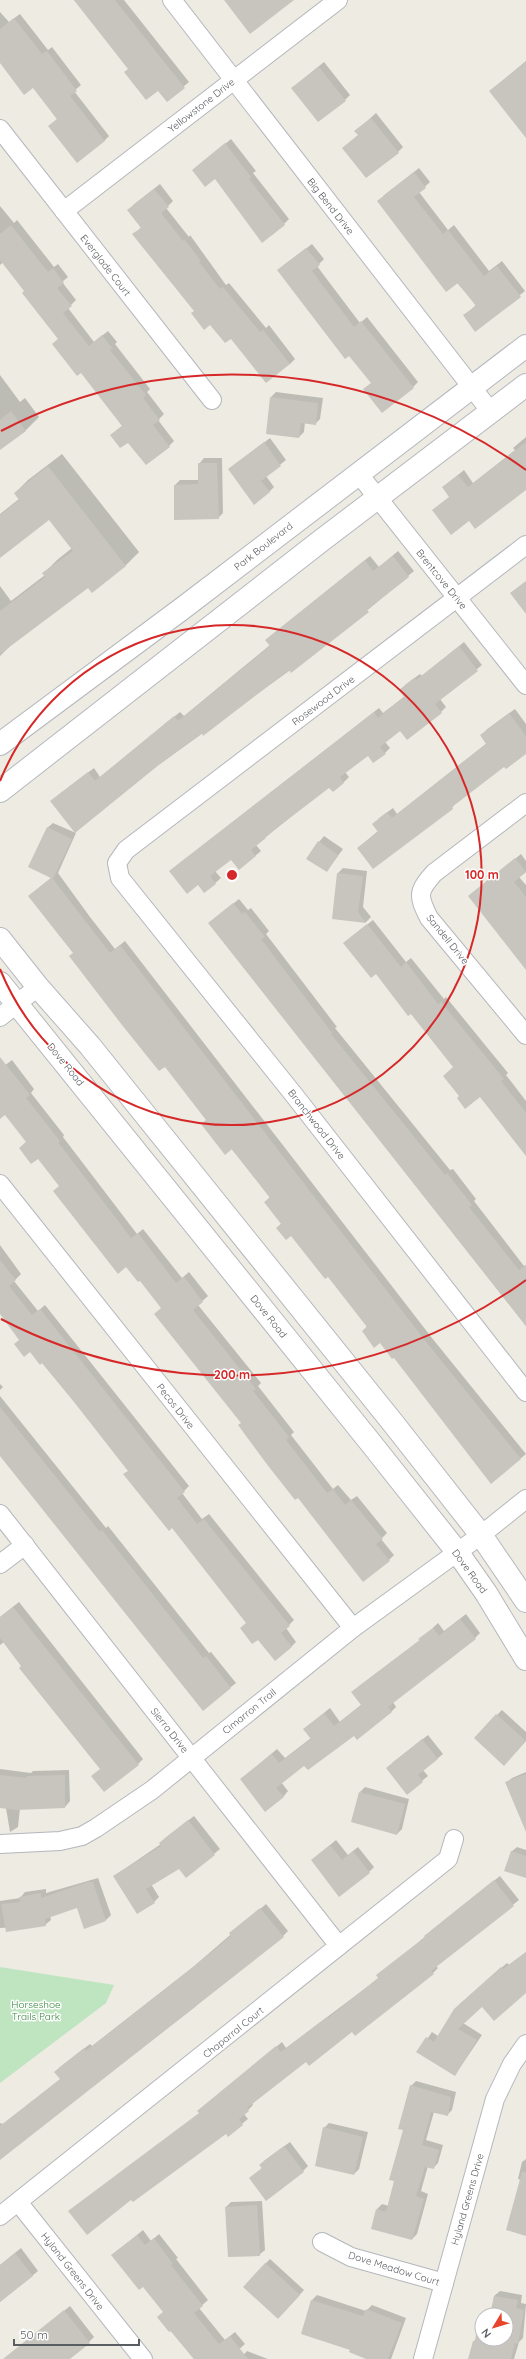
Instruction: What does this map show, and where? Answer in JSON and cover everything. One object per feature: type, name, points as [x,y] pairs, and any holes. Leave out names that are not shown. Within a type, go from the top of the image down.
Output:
[{"type":"main road","name":"Park Boulevard","points":[[0,744],[183,608],[526,346]]},
{"type":"main road","points":[[0,791],[526,385]]},
{"type":"main road","points":[[183,608],[202,634]]},
{"type":"main road","points":[[0,939],[38,987],[90,1046],[481,1536],[526,1601]]},
{"type":"main road","name":"Dove Road","points":[[0,983],[458,1553],[486,1593],[526,1658]]},
{"type":"street","name":"Big Bend Drive","points":[[172,0],[491,412]]},
{"type":"street","name":"Yellowstone Drive","points":[[64,211],[338,0]]},
{"type":"street","name":"Everglade Court","points":[[0,129],[212,400]]},
{"type":"street","name":"Brentcove Drive","points":[[358,473],[526,685]]},
{"type":"street","name":"Rosewood Drive","points":[[120,856],[526,545]]},
{"type":"street","name":"Sandell Drive","points":[[526,804],[434,873],[424,884],[420,893],[421,902],[429,918],[526,1035]]},
{"type":"street","name":"Branchwood Drive","points":[[120,856],[117,863],[120,878],[294,1095],[526,1392]]},
{"type":"street","points":[[0,1017],[38,987]]},
{"type":"street","name":"Pecos Drive","points":[[0,1184],[353,1628]]},
{"type":"street","name":"Cimarron Trail","points":[[0,1844],[60,1841],[82,1836],[96,1828],[152,1790],[353,1628],[481,1536],[526,1498]]},
{"type":"street","name":"Sierra Drive","points":[[0,1514],[339,1946]]},
{"type":"street","points":[[0,1564],[25,1545]]},
{"type":"street","name":"Chaparral Court","points":[[0,2216],[448,1859],[454,1839]]},
{"type":"street","name":"Hyland Greens Drive","points":[[423,2359],[495,2099],[512,2064],[526,2044]]},
{"type":"street","name":"Hyland Greens Drive","points":[[18,2202],[139,2358]]},
{"type":"street","name":"Dove Meadow Court","points":[[322,2242],[351,2257],[444,2283]]},
{"type":"green space","name":"Horseshoe Trails Park","points":[[0,1967],[114,1985],[106,2003],[0,2083]]},
{"type":"building","points":[[74,0],[115,0],[185,88],[167,102],[158,91],[146,100],[124,72],[128,69]]},
{"type":"building","points":[[224,0],[294,0],[250,34]]},
{"type":"building","points":[[14,18],[42,54],[47,51],[77,91],[70,96],[105,141],[77,163],[48,126],[57,119],[33,88],[24,95],[0,63],[0,29]]},
{"type":"building","points":[[526,62],[526,138],[489,91]]},
{"type":"building","points":[[319,67],[346,101],[318,122],[291,88]]},
{"type":"building","points":[[371,118],[399,153],[366,178],[342,148],[358,135],[354,131]]},
{"type":"building","points":[[225,143],[251,177],[249,179],[285,225],[262,243],[215,179],[205,187],[192,170]]},
{"type":"building","points":[[414,172],[426,188],[414,197],[443,234],[448,230],[484,276],[497,266],[521,297],[475,332],[463,315],[476,306],[458,283],[446,292],[377,201]]},
{"type":"building","points":[[154,189],[169,207],[161,213],[183,241],[185,240],[201,261],[199,262],[220,289],[223,287],[260,332],[263,330],[290,364],[266,383],[231,339],[225,343],[210,325],[204,330],[191,313],[194,311],[132,234],[141,228],[127,210]]},
{"type":"building","points":[[11,225],[48,272],[53,268],[64,283],[57,288],[72,306],[63,313],[89,346],[102,335],[112,348],[110,350],[146,395],[143,398],[160,420],[153,425],[170,447],[146,465],[128,443],[120,448],[110,435],[122,426],[81,373],[77,376],[52,344],[58,339],[22,293],[24,291],[0,260],[0,234]]},
{"type":"building","points":[[306,248],[320,265],[312,271],[354,327],[361,321],[414,388],[382,413],[363,389],[371,383],[349,356],[345,359],[277,270]]},
{"type":"building","points":[[270,397],[318,403],[316,425],[301,423],[299,438],[266,434]]},
{"type":"building","points":[[11,411],[26,431],[0,450],[0,420]]},
{"type":"building","points":[[264,442],[281,466],[261,481],[270,492],[254,505],[228,469]]},
{"type":"building","points":[[526,442],[526,490],[475,529],[469,521],[451,535],[432,510],[449,497],[442,487],[458,475],[468,487]]},
{"type":"building","points":[[198,463],[217,463],[219,519],[174,520],[174,485],[198,484]]},
{"type":"building","points":[[48,466],[126,566],[92,593],[88,588],[0,654],[0,611],[45,577],[42,573],[73,551],[49,520],[0,558],[0,515],[19,500],[14,493]]},
{"type":"building","points":[[393,556],[409,577],[367,610],[369,612],[291,673],[289,670],[203,736],[202,733],[160,764],[75,833],[50,801],[88,772],[95,781],[174,716],[178,721],[270,646],[265,640],[365,560],[373,571]]},
{"type":"building","points":[[526,581],[526,614],[510,593]]},
{"type":"building","points":[[459,646],[478,671],[435,704],[442,713],[407,740],[400,731],[380,747],[386,754],[373,763],[368,756],[340,777],[344,783],[333,792],[329,788],[265,837],[266,838],[251,850],[256,856],[239,870],[231,860],[210,876],[216,884],[204,893],[198,885],[187,894],[169,871],[374,712],[378,718],[404,697],[399,690],[414,678],[416,680]]},
{"type":"building","points":[[509,713],[526,736],[526,754],[506,769],[504,767],[452,807],[453,809],[373,869],[357,848],[378,832],[372,824],[387,812],[392,818],[486,744],[480,735]]},
{"type":"building","points":[[47,827],[72,839],[53,879],[110,953],[120,945],[427,1343],[521,1459],[491,1484],[394,1358],[392,1359],[380,1343],[374,1348],[362,1331],[367,1327],[328,1277],[325,1279],[291,1236],[286,1240],[276,1228],[281,1224],[264,1202],[270,1198],[232,1149],[225,1155],[201,1124],[206,1120],[165,1067],[159,1071],[122,1025],[69,956],[73,953],[28,896],[51,878],[28,867]]},
{"type":"building","points":[[318,841],[338,855],[327,872],[306,859]]},
{"type":"building","points":[[515,858],[526,872],[514,882],[526,897],[526,970],[468,896]]},
{"type":"building","points":[[337,873],[363,876],[358,912],[366,923],[332,919]]},
{"type":"building","points":[[233,903],[242,914],[245,912],[265,937],[261,939],[332,1033],[331,1034],[445,1175],[447,1173],[472,1205],[469,1207],[519,1270],[526,1265],[526,1326],[208,923]]},
{"type":"building","points":[[367,924],[401,967],[406,962],[438,1004],[441,1002],[504,1079],[501,1081],[526,1113],[526,1156],[480,1097],[465,1109],[457,1098],[459,1096],[443,1076],[453,1067],[411,1014],[408,1016],[376,974],[371,978],[343,943]]},
{"type":"building","points":[[0,1057],[30,1095],[26,1098],[60,1141],[58,1142],[131,1238],[138,1233],[176,1283],[184,1277],[203,1302],[193,1310],[256,1389],[253,1391],[289,1437],[286,1440],[327,1493],[333,1489],[345,1505],[351,1500],[383,1539],[376,1544],[390,1561],[363,1582],[298,1498],[295,1500],[269,1467],[238,1425],[241,1423],[154,1314],[161,1308],[140,1281],[138,1282],[126,1267],[118,1274],[53,1191],[59,1186],[38,1159],[31,1164],[19,1148],[26,1142],[5,1115],[0,1119]]},
{"type":"building","points":[[0,1260],[16,1280],[9,1286],[32,1315],[40,1309],[185,1492],[177,1498],[197,1524],[204,1519],[290,1626],[281,1633],[292,1647],[275,1661],[258,1640],[252,1644],[240,1628],[246,1623],[172,1528],[169,1531],[123,1474],[128,1471],[42,1363],[40,1365],[30,1352],[24,1357],[14,1344],[19,1340],[0,1314]]},
{"type":"building","points":[[0,1407],[100,1532],[102,1530],[203,1658],[206,1656],[231,1688],[203,1711],[0,1456]]},
{"type":"building","points":[[13,1607],[139,1765],[104,1792],[91,1776],[100,1769],[19,1668],[21,1666],[0,1638],[0,1617]]},
{"type":"building","points":[[460,1619],[476,1639],[388,1707],[392,1712],[357,1740],[354,1736],[308,1770],[304,1766],[276,1788],[284,1797],[265,1812],[240,1779],[272,1754],[279,1763],[311,1739],[303,1729],[324,1713],[334,1726],[361,1705],[351,1692],[420,1640],[418,1639],[433,1628],[439,1636]]},
{"type":"building","points":[[496,1714],[526,1741],[504,1766],[474,1738]]},
{"type":"building","points":[[422,1739],[438,1759],[418,1775],[423,1782],[407,1795],[386,1768]]},
{"type":"building","points":[[526,1774],[526,1832],[505,1782]]},
{"type":"building","points":[[0,1775],[27,1778],[27,1776],[65,1775],[65,1808],[16,1810],[0,1808]]},
{"type":"building","points":[[359,1792],[405,1804],[397,1835],[351,1822]]},
{"type":"building","points":[[188,1820],[215,1855],[186,1878],[179,1869],[146,1889],[155,1903],[137,1914],[113,1876],[161,1846],[159,1843]]},
{"type":"building","points":[[330,1845],[342,1860],[353,1851],[370,1873],[339,1897],[311,1860]]},
{"type":"building","points":[[511,1851],[526,1856],[526,1878],[504,1871]]},
{"type":"building","points":[[494,1880],[514,1906],[431,1971],[434,1974],[355,2036],[352,2032],[309,2066],[306,2062],[247,2108],[249,2111],[239,2119],[243,2125],[228,2137],[226,2134],[133,2202],[131,2200],[87,2235],[68,2211],[199,2113],[197,2111],[276,2046],[281,2052],[327,2017],[328,2018],[378,1978],[376,1975]]},
{"type":"building","points":[[88,1882],[93,1882],[106,1921],[84,1929],[77,1908],[45,1919],[46,1926],[6,1932],[1,1904],[20,1902],[19,1897],[41,1893],[41,1898]]},
{"type":"building","points":[[260,1908],[284,1937],[0,2160],[0,2126],[60,2079],[54,2072],[84,2048],[86,2051],[187,1972],[231,1936],[229,1933]]},
{"type":"building","points":[[526,1952],[526,1993],[494,2021],[482,2007],[458,2029],[477,2040],[455,2076],[416,2052],[426,2037],[434,2042],[454,2009],[501,1967],[503,1969]]},
{"type":"building","points":[[410,2085],[451,2097],[448,2116],[431,2112],[422,2145],[439,2150],[434,2169],[425,2167],[416,2196],[424,2199],[412,2240],[371,2229],[376,2209],[386,2212],[394,2181],[389,2180],[403,2130],[398,2129]]},
{"type":"building","points":[[323,2127],[363,2137],[354,2175],[315,2166]]},
{"type":"building","points":[[284,2146],[304,2172],[266,2201],[249,2178],[262,2168],[259,2165]]},
{"type":"building","points":[[522,2172],[526,2172],[526,2236],[506,2230]]},
{"type":"building","points":[[257,2205],[260,2256],[228,2257],[225,2207]]},
{"type":"building","points":[[137,2235],[145,2245],[154,2238],[173,2264],[171,2265],[203,2306],[194,2313],[219,2344],[230,2336],[248,2359],[194,2359],[171,2331],[169,2332],[157,2317],[163,2312],[143,2287],[139,2290],[111,2255]]},
{"type":"building","points":[[15,2253],[33,2276],[0,2302],[0,2265]]},
{"type":"building","points":[[265,2263],[300,2295],[278,2319],[243,2287]]},
{"type":"building","points":[[494,2296],[518,2300],[516,2308],[524,2310],[518,2344],[515,2343],[514,2347],[514,2307],[492,2307]]},
{"type":"building","points":[[311,2300],[363,2316],[366,2309],[402,2323],[388,2359],[366,2359],[349,2352],[350,2350],[301,2334]]},
{"type":"building","points":[[64,2310],[90,2343],[70,2359],[3,2359]]},
{"type":"building","points":[[473,2341],[474,2347],[514,2347],[511,2359],[468,2359]]}]
